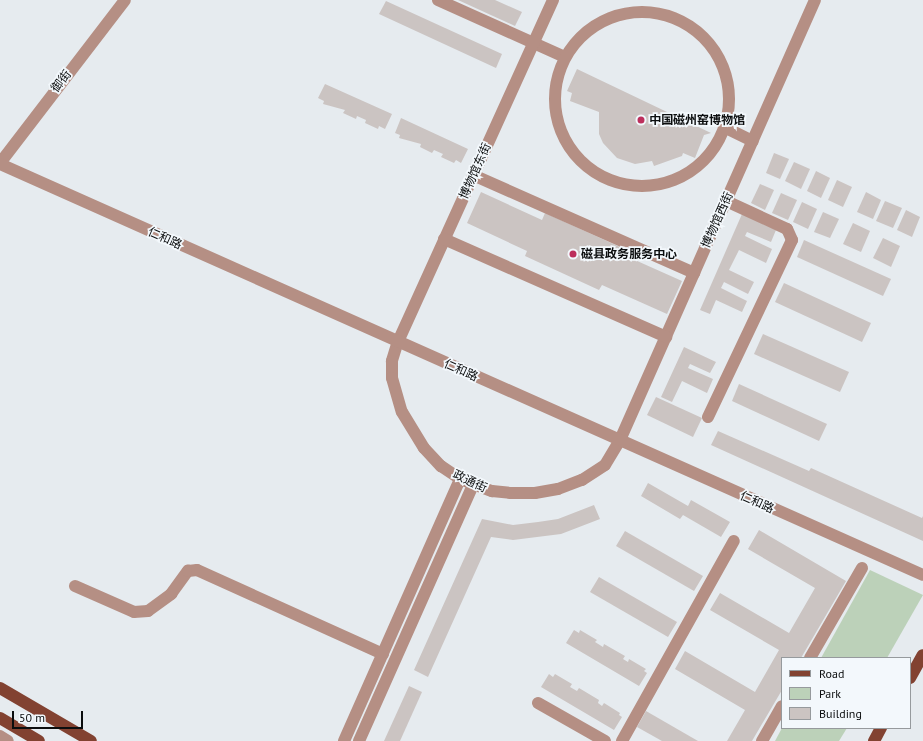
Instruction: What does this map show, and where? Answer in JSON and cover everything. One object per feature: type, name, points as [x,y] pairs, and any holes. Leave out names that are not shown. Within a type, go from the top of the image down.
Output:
[{"type":"main road","points":[[911,676],[923,656]]},
{"type":"main road","points":[[0,688],[91,741]]},
{"type":"main road","points":[[0,718],[39,741]]},
{"type":"main road","points":[[874,741],[880,729]]},
{"type":"street","name":"御街","points":[[0,163],[125,0]]},
{"type":"street","points":[[438,0],[565,57]]},
{"type":"street","name":"博物馆东街","points":[[398,341],[553,0]]},
{"type":"street","name":"博物馆西街","points":[[620,440],[815,0]]},
{"type":"street","points":[[648,12],[680,21],[702,36],[714,51],[723,69],[728,88],[728,108],[724,128],[708,155],[684,175],[664,183],[643,186],[612,181],[580,161],[570,148],[560,130],[555,109],[555,88],[565,57],[586,32],[609,18],[628,13],[648,12]]},
{"type":"street","points":[[724,128],[752,141]]},
{"type":"street","name":"仁和路","points":[[0,163],[923,575]]},
{"type":"street","points":[[473,175],[694,272]]},
{"type":"street","points":[[708,417],[792,240],[787,229],[726,201]]},
{"type":"street","points":[[444,239],[666,337]]},
{"type":"street","name":"政通街","points":[[398,341],[392,361],[392,378],[402,412],[424,448],[441,466],[460,479],[473,485],[510,493],[536,493],[558,490],[582,480],[605,465],[620,440]]},
{"type":"street","points":[[344,741],[460,479]]},
{"type":"street","points":[[359,741],[473,485]]},
{"type":"street","points":[[622,741],[734,541]]},
{"type":"street","points":[[811,657],[862,568]]},
{"type":"street","points":[[75,586],[134,612],[148,611],[171,594],[188,571],[196,570],[383,654]]},
{"type":"street","points":[[538,703],[605,741]]},
{"type":"street","points":[[762,741],[781,708]]},
{"type":"street","points":[[0,736],[8,741]]},
{"type":"green space","points":[[870,570],[923,595],[888,657],[822,657]]},
{"type":"green space","points":[[781,729],[846,729],[839,741],[775,741]]},
{"type":"building","points":[[458,0],[495,0],[522,12],[515,26]]},
{"type":"building","points":[[386,1],[502,54],[496,68],[379,14]]},
{"type":"building","name":"中国磁州窑博物馆","points":[[577,69],[711,133],[704,135],[695,158],[683,153],[682,156],[654,166],[652,161],[635,164],[617,158],[603,143],[599,134],[599,112],[570,101],[572,93],[567,91]]},
{"type":"building","points":[[325,84],[392,114],[385,129],[379,126],[378,129],[365,123],[366,120],[357,116],[356,119],[343,113],[345,110],[323,104],[324,101],[318,98]]},
{"type":"building","points":[[401,118],[468,149],[461,163],[456,160],[454,163],[441,157],[443,154],[434,150],[432,153],[420,147],[421,144],[399,138],[400,135],[395,133]]},
{"type":"building","points":[[774,153],[789,159],[780,179],[766,173]]},
{"type":"building","points":[[794,162],[810,169],[801,189],[785,181]]},
{"type":"building","points":[[816,171],[830,178],[821,198],[807,191]]},
{"type":"building","points":[[837,180],[852,187],[843,207],[828,200]]},
{"type":"building","points":[[760,184],[774,190],[765,210],[751,203]]},
{"type":"building","name":"磁县政务服务中心","points":[[481,192],[542,220],[545,213],[620,247],[617,252],[682,281],[667,314],[602,285],[599,290],[525,256],[527,251],[467,223]]},
{"type":"building","points":[[866,192],[881,200],[873,219],[857,212]]},
{"type":"building","points":[[781,193],[797,200],[788,220],[772,213]]},
{"type":"building","points":[[885,201],[902,208],[893,228],[876,221]]},
{"type":"building","points":[[802,202],[817,209],[808,229],[793,222]]},
{"type":"building","points":[[906,210],[920,217],[912,237],[897,230]]},
{"type":"building","points":[[823,212],[839,219],[830,238],[814,232]]},
{"type":"building","points":[[742,214],[776,230],[771,242],[747,232],[745,236],[772,249],[766,263],[739,250],[729,270],[754,282],[748,294],[724,282],[721,288],[747,301],[742,312],[716,300],[710,314],[700,310]]},
{"type":"building","points":[[853,223],[870,231],[861,252],[843,244]]},
{"type":"building","points":[[883,238],[900,246],[891,267],[873,258]]},
{"type":"building","points":[[804,240],[891,279],[883,296],[797,257]]},
{"type":"building","points":[[784,283],[871,323],[862,342],[775,302]]},
{"type":"building","points":[[763,334],[849,372],[840,392],[754,354]]},
{"type":"building","points":[[684,347],[716,362],[710,373],[690,364],[688,368],[713,379],[707,393],[682,381],[672,402],[661,397]]},
{"type":"building","points":[[739,384],[827,424],[819,441],[732,401]]},
{"type":"building","points":[[656,397],[702,418],[693,437],[647,415]]},
{"type":"building","points":[[718,431],[809,471],[811,468],[922,518],[923,516],[923,541],[711,445]]},
{"type":"building","points":[[648,483],[688,506],[691,500],[730,522],[721,537],[683,515],[680,519],[641,496]]},
{"type":"building","points":[[594,505],[600,519],[561,534],[513,540],[491,537],[428,677],[414,670],[482,519],[513,525],[538,522],[558,519]]},
{"type":"building","points":[[759,530],[846,581],[802,657],[781,657],[781,692],[752,741],[727,741],[745,710],[675,669],[685,651],[755,692],[779,650],[710,610],[720,593],[789,633],[815,588],[748,549]]},
{"type":"building","points":[[625,531],[703,576],[694,591],[616,546]]},
{"type":"building","points":[[599,577],[677,622],[668,637],[590,592]]},
{"type":"building","points":[[574,630],[579,633],[580,630],[597,640],[595,642],[603,647],[604,644],[625,656],[623,659],[628,662],[629,659],[646,669],[644,671],[647,673],[639,686],[566,643]]},
{"type":"building","points":[[549,674],[553,677],[555,674],[572,684],[570,687],[577,691],[579,688],[599,700],[598,703],[602,706],[604,703],[620,713],[619,715],[622,717],[614,730],[541,687]]},
{"type":"building","points":[[409,686],[422,692],[400,741],[384,741]]},
{"type":"building","points":[[646,711],[698,741],[662,741],[637,727]]},
{"type":"place","name":"中国磁州窑博物馆","points":[[641,120]]},
{"type":"place","name":"磁县政务服务中心","points":[[573,254]]}]
